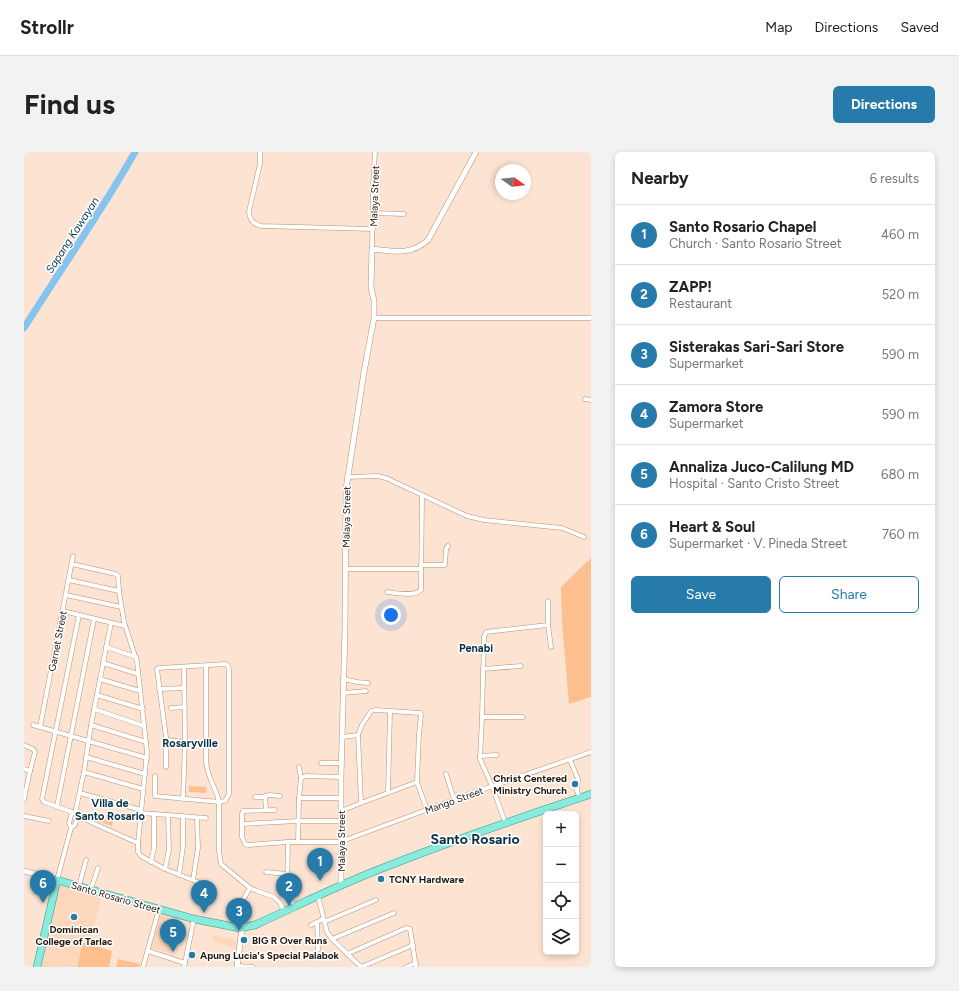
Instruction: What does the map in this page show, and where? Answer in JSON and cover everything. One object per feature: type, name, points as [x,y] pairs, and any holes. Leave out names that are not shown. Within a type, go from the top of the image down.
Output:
[{"type":"main road","name":"Santo Rosario Street","points":[[57,880],[194,919],[242,928],[254,925],[341,885],[422,852],[505,822],[591,794]]},
{"type":"main road","points":[[36,967],[57,880]]},
{"type":"street","points":[[260,152],[260,164],[249,211],[249,217],[256,225],[373,229]]},
{"type":"street","name":"Malaya Street","points":[[341,885],[340,798],[347,477],[374,318],[372,248],[375,152]]},
{"type":"street","points":[[372,248],[409,251],[416,249],[428,240],[476,152]]},
{"type":"street","points":[[373,213],[404,214]]},
{"type":"street","points":[[374,318],[591,318]]},
{"type":"street","points":[[585,399],[591,400]]},
{"type":"street","points":[[347,477],[378,476],[386,478],[467,516],[484,520],[562,528],[584,537]]},
{"type":"street","points":[[386,592],[419,592],[421,586],[422,495]]},
{"type":"street","points":[[346,568],[421,567],[445,565],[446,549],[448,546]]},
{"type":"street","name":"Garnet Street","points":[[40,727],[73,556]]},
{"type":"street","points":[[72,564],[116,574],[118,576],[121,607],[125,626],[136,657],[146,742],[147,758],[138,843],[139,855],[178,875],[200,883]]},
{"type":"street","points":[[69,580],[119,591]]},
{"type":"street","points":[[66,595],[121,607]]},
{"type":"street","points":[[548,601],[548,625],[551,647]]},
{"type":"street","points":[[63,611],[125,626]]},
{"type":"street","points":[[79,615],[42,800],[75,813],[97,825],[138,843]]},
{"type":"street","points":[[57,806],[94,619]]},
{"type":"street","points":[[57,880],[71,828],[75,826],[75,813],[84,772],[96,695],[111,623]]},
{"type":"street","points":[[505,822],[492,786],[481,765],[483,642],[486,632],[548,625]]},
{"type":"street","points":[[106,647],[136,657]]},
{"type":"street","points":[[103,663],[138,674]]},
{"type":"street","points":[[155,776],[154,796],[219,802],[225,801],[229,794],[229,670],[226,664],[157,668],[156,671],[167,740],[166,767]]},
{"type":"street","points":[[206,666],[206,761],[207,772],[219,802],[220,864],[256,892],[274,897],[280,903],[284,911]]},
{"type":"street","points":[[483,669],[521,666]]},
{"type":"street","points":[[183,799],[185,742],[184,667]]},
{"type":"street","points":[[100,679],[140,691]]},
{"type":"street","points":[[343,679],[368,683]]},
{"type":"street","points":[[159,690],[184,688]]},
{"type":"street","points":[[343,693],[366,691]]},
{"type":"street","points":[[96,695],[143,708]]},
{"type":"street","points":[[170,708],[185,708]]},
{"type":"street","points":[[94,709],[144,726]]},
{"type":"street","points":[[361,803],[358,735],[362,725],[371,711],[376,710],[420,713],[417,782],[427,810]]},
{"type":"street","points":[[388,793],[390,712]]},
{"type":"street","points":[[482,717],[523,717]]},
{"type":"street","points":[[33,725],[147,758]]},
{"type":"street","points":[[91,725],[146,742]]},
{"type":"street","points":[[342,737],[358,735]]},
{"type":"street","points":[[167,740],[185,742]]},
{"type":"street","points":[[24,745],[36,752],[24,799]]},
{"type":"street","name":"Mango Street","points":[[340,842],[454,799],[591,752]]},
{"type":"street","points":[[480,756],[497,755]]},
{"type":"street","points":[[86,757],[145,774]]},
{"type":"street","points":[[570,760],[578,779],[578,791],[580,798]]},
{"type":"street","points":[[321,763],[341,763]]},
{"type":"street","points":[[298,842],[301,778],[300,767]]},
{"type":"street","points":[[24,769],[30,771]]},
{"type":"street","points":[[84,772],[143,789]]},
{"type":"street","points":[[446,774],[454,799]]},
{"type":"street","points":[[301,778],[306,776],[341,777]]},
{"type":"street","points":[[341,811],[417,782]]},
{"type":"street","points":[[80,793],[141,812],[206,818]]},
{"type":"street","points":[[255,797],[265,797],[269,795],[280,796]]},
{"type":"street","points":[[265,797],[266,810]]},
{"type":"street","points":[[299,798],[340,798]]},
{"type":"street","points":[[275,810],[243,811],[243,842],[248,845],[288,842],[340,842]]},
{"type":"street","points":[[151,862],[154,848],[154,814]]},
{"type":"street","points":[[165,869],[169,849],[168,815]]},
{"type":"street","points":[[24,816],[49,821]]},
{"type":"street","points":[[178,875],[184,847],[183,816]]},
{"type":"street","points":[[194,880],[198,848],[197,818]]},
{"type":"street","points":[[242,824],[298,821],[340,821]]},
{"type":"street","points":[[288,842],[288,895],[294,906]]},
{"type":"street","points":[[79,886],[86,860]]},
{"type":"street","points":[[91,890],[98,868]]},
{"type":"street","name":"Santo Rosario Street","points":[[24,871],[57,880]]},
{"type":"street","points":[[266,872],[287,874]]},
{"type":"street","points":[[244,898],[250,888]]},
{"type":"street","points":[[318,896],[323,921],[327,932],[332,939],[361,967],[413,945]]},
{"type":"street","points":[[311,925],[376,900]]},
{"type":"street","points":[[143,967],[159,909]]},
{"type":"street","points":[[332,939],[394,913]]},
{"type":"street","points":[[148,951],[184,965],[194,919]]},
{"type":"street","points":[[317,922],[318,950]]},
{"type":"street","points":[[242,928],[237,966],[253,967]]},
{"type":"street","points":[[347,954],[406,928],[410,929],[416,965],[406,967]]},
{"type":"shaded area","points":[[591,558],[591,697],[569,704],[562,623],[561,587]]},
{"type":"shaded area","points":[[189,786],[206,787],[206,793],[189,792]]},
{"type":"shaded area","points":[[100,814],[114,818],[112,826],[97,821]]},
{"type":"shaded area","name":"Dominican College of Tarlac","points":[[60,884],[102,895],[90,943],[83,942],[77,967],[40,967]]},
{"type":"shaded area","points":[[161,910],[178,915],[169,953],[151,948]]},
{"type":"shaded area","points":[[214,935],[237,940],[236,948],[213,941]]},
{"type":"shaded area","points":[[83,942],[112,951],[109,967],[77,967]]},
{"type":"shaded area","points":[[118,959],[140,964],[139,967],[116,967]]},
{"type":"waterway","name":"Sapang Kawayan","points":[[24,328],[95,218],[135,152]]},
{"type":"place","name":"Christ Centered Ministry Church","points":[[575,784]]},
{"type":"place","name":"TCNY Hardware","points":[[381,879]]},
{"type":"place","name":"Santo Rosario Chapel","points":[[320,881]]},
{"type":"place","name":"Heart & Soul","points":[[43,903]]},
{"type":"place","name":"ZAPP!","points":[[289,906]]},
{"type":"place","name":"Zamora Store","points":[[204,913]]},
{"type":"place","name":"Dominican College of Tarlac","points":[[74,917]]},
{"type":"place","name":"Sisterakas Sari-Sari Store","points":[[239,931]]},
{"type":"place","name":"BIG R Over Runs","points":[[244,940]]},
{"type":"place","name":"Annaliza Juco-Calilung MD","points":[[173,952]]},
{"type":"place","name":"Apung Lucia's Special Palabok","points":[[192,955]]},
{"type":"district","name":"Penabi","points":[[476,648]]},
{"type":"district","name":"Rosaryville","points":[[190,743]]},
{"type":"district","name":"Villa de Santo Rosario","points":[[110,809]]},
{"type":"district","name":"Santo Rosario","points":[[475,839]]}]
